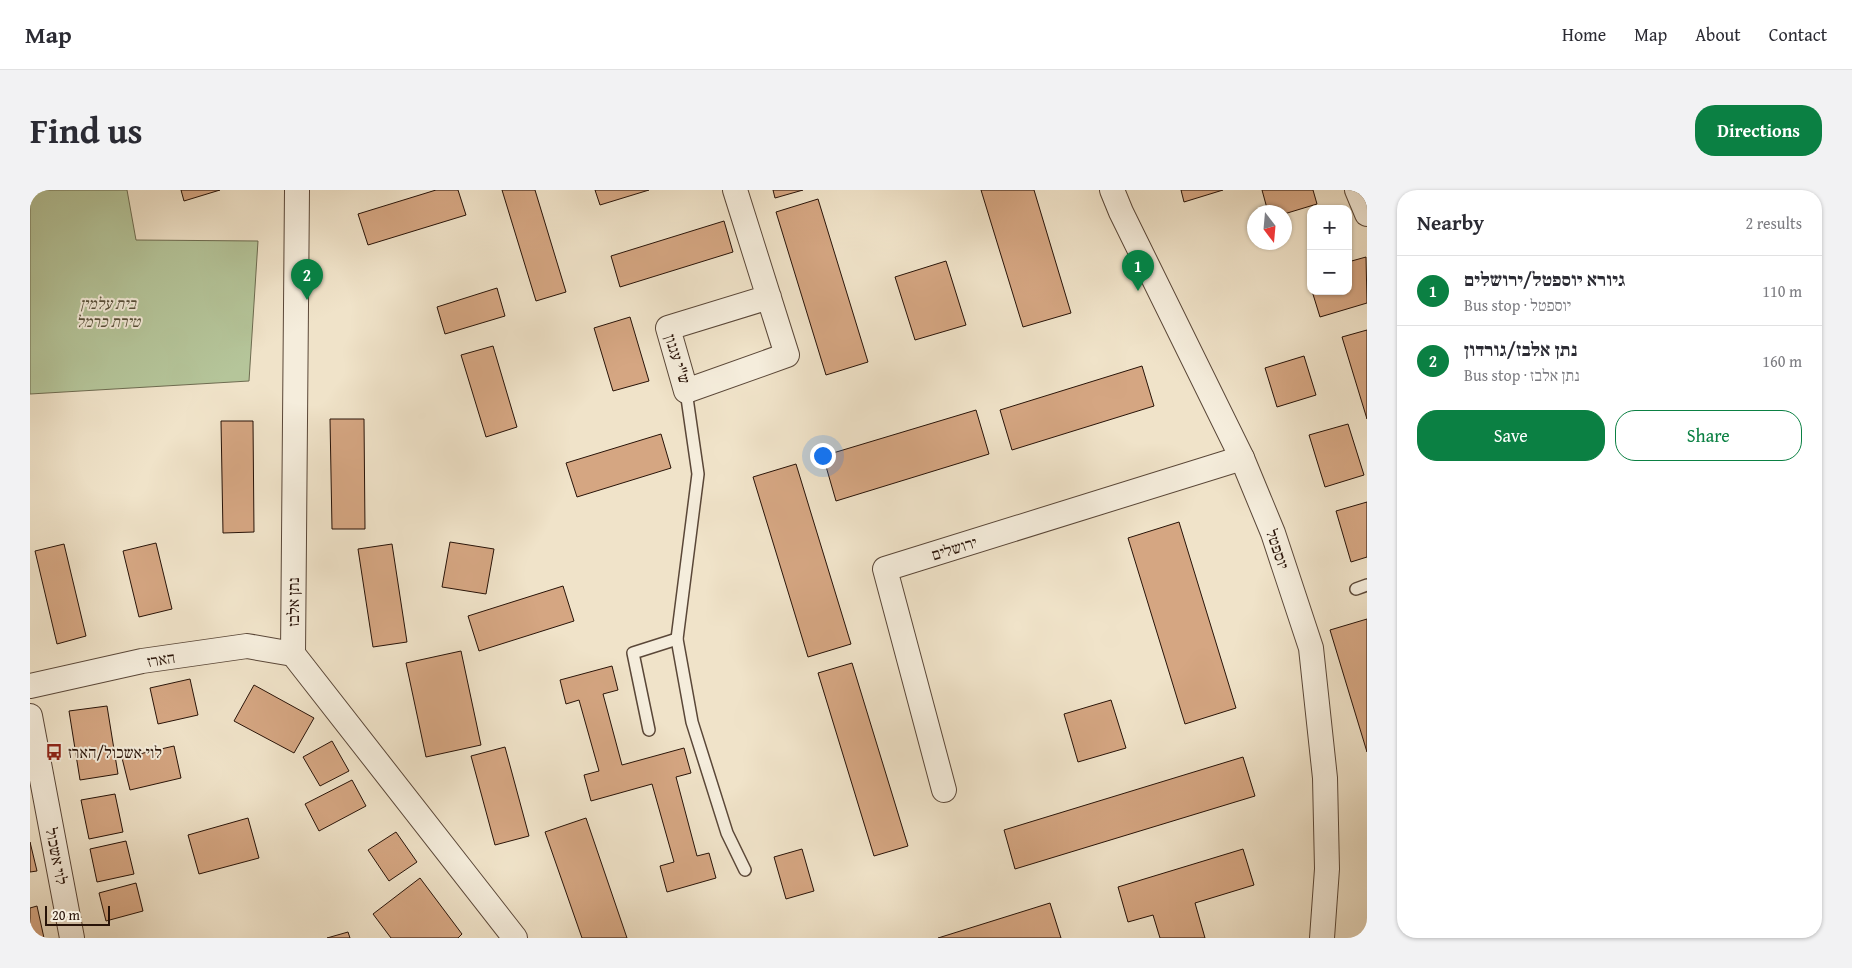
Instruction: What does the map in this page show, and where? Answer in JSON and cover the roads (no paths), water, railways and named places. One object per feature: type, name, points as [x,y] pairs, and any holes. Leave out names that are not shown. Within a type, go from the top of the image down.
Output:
[{"type":"street","name":"נתן אלבז","points":[[293,654],[297,190]]},
{"type":"street","name":"ש\"י עגנון","points":[[735,190],[769,297],[787,355],[686,390],[668,328],[769,297]]},
{"type":"street","name":"יוספטל","points":[[1112,190],[1121,212],[1242,458],[1273,533],[1311,648],[1325,778],[1327,868],[1322,938]]},
{"type":"street","points":[[1357,190],[1367,214]]},
{"type":"street","name":"ירושלים","points":[[944,790],[885,569],[1242,458]]},
{"type":"street","name":"הארז","points":[[30,686],[142,661],[247,646],[293,654]]},
{"type":"street","points":[[293,654],[515,938]]},
{"type":"street","name":"לוי אשכול","points":[[30,716],[72,938]]},
{"type":"lane","points":[[686,390],[698,474],[677,639],[692,722],[727,833],[745,870]]},
{"type":"lane","points":[[1356,589],[1367,585]]},
{"type":"lane","points":[[649,730],[632,653],[677,639]]},
{"type":"place","name":"גיורא יוספטל/ירושלים","points":[[1138,291]]},
{"type":"place","name":"נתן אלבז/גורדון","points":[[307,300]]},
{"type":"place","name":"לוי אשכול/הארז","points":[[54,752]]},
{"type":"park label","name":"בית עלמין טירת כרמל","points":[[108,312]]}]
